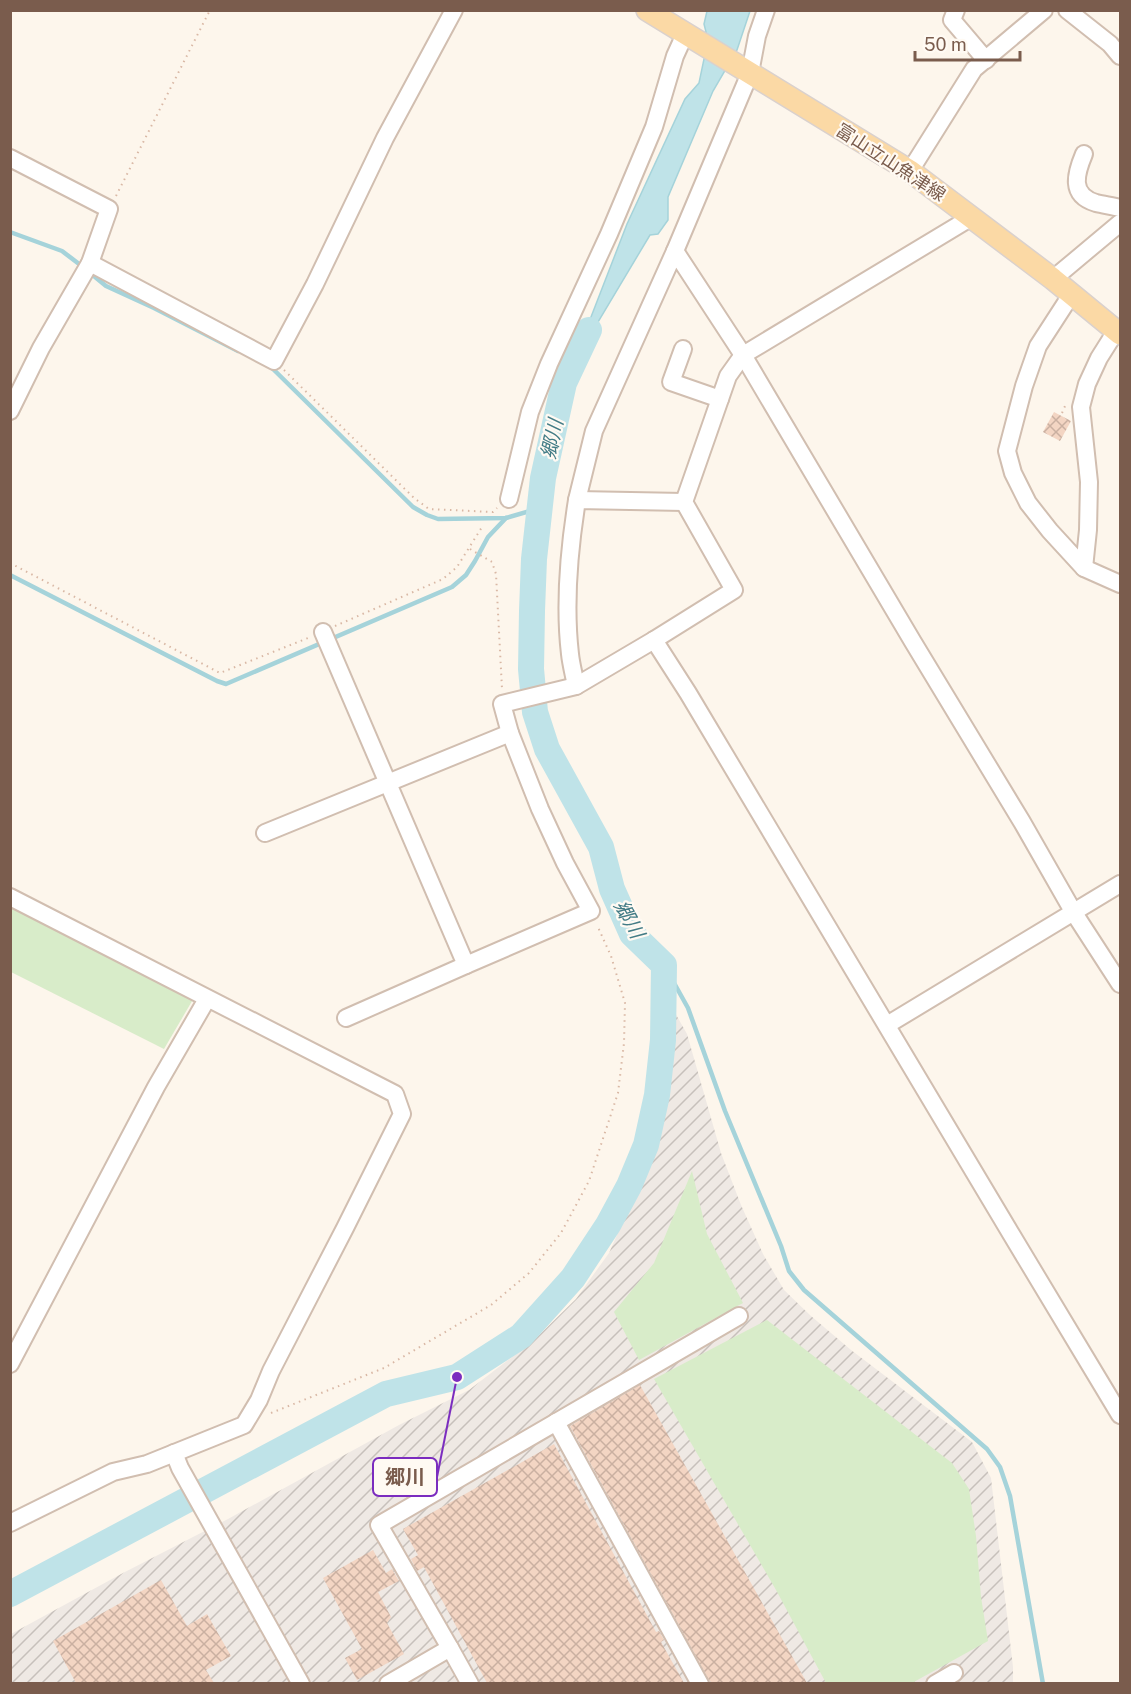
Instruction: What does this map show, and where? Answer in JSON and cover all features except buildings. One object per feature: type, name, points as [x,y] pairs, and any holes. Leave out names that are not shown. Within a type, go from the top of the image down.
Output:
[{"type":"main road","name":"富山立山魚津線","points":[[646,10],[910,171],[972,216],[1118,332]]},
{"type":"street","points":[[90,263],[274,361],[315,284],[385,138],[454,10]]},
{"type":"street","points":[[576,686],[570,654],[568,597],[572,532],[577,500],[594,430],[675,251],[766,10]]},
{"type":"street","points":[[956,10],[952,20],[986,60]]},
{"type":"street","points":[[910,171],[974,69],[1044,10]]},
{"type":"street","points":[[1067,10],[1110,44],[1120,56]]},
{"type":"street","points":[[509,499],[530,412],[654,127],[675,56],[685,34]]},
{"type":"street","points":[[1084,154],[1076,179],[1079,190],[1088,200],[1120,208]]},
{"type":"street","points":[[10,158],[109,209],[90,263],[41,348],[10,411]]},
{"type":"street","points":[[346,1018],[591,911],[540,809],[510,732],[502,704],[576,686],[734,590],[684,502],[728,376],[743,355],[972,216]]},
{"type":"street","points":[[1053,279],[1120,223]]},
{"type":"street","points":[[675,251],[743,355],[1074,913],[1120,984]]},
{"type":"street","points":[[1071,295],[1038,346],[1021,397],[1007,452],[1013,472],[1029,503],[1050,531],[1084,568],[1120,584]]},
{"type":"street","points":[[1084,568],[1089,482],[1081,406],[1087,384],[1099,358],[1118,332]]},
{"type":"street","points":[[683,349],[671,382],[720,399]]},
{"type":"street","points":[[577,500],[684,502]]},
{"type":"street","points":[[323,632],[466,964]]},
{"type":"street","points":[[654,640],[688,693],[1120,1415]]},
{"type":"street","points":[[265,833],[510,732]]},
{"type":"street","points":[[887,1025],[1120,884]]},
{"type":"street","points":[[10,897],[395,1094],[402,1113],[246,1423],[177,1461],[147,1464],[113,1472],[10,1523]]},
{"type":"street","points":[[10,1364],[156,1087],[207,999]]},
{"type":"street","points":[[470,1683],[379,1525],[739,1316]]},
{"type":"street","points":[[556,1422],[700,1683]]},
{"type":"street","points":[[177,1461],[301,1683]]},
{"type":"street","points":[[388,1683],[450,1648]]},
{"type":"street","points":[[935,1683],[954,1673]]},
{"type":"path","points":[[109,209],[210,10]]},
{"type":"path","points":[[274,361],[414,498],[429,509],[493,512],[509,499]]},
{"type":"path","points":[[10,562],[220,673],[323,632],[443,579],[457,567],[482,527]]},
{"type":"path","points":[[470,549],[492,562],[496,574],[502,704]]},
{"type":"path","points":[[246,1423],[384,1368],[491,1305],[529,1273],[561,1233],[589,1181],[618,1093],[624,1043],[624,1003],[611,956],[591,911]]},
{"type":"shaded area","points":[[674,1011],[687,1034],[721,1153],[741,1205],[763,1254],[784,1290],[851,1350],[972,1442],[991,1478],[1013,1667],[1013,1684],[11,1684],[11,1634],[399,1425],[469,1390],[533,1341],[576,1299],[609,1253],[640,1183],[664,1106]]},
{"type":"green space","points":[[10,905],[195,996],[164,1049],[11,972]]},
{"type":"green space","points":[[692,1171],[707,1234],[743,1303],[639,1360],[614,1312],[654,1263]]},
{"type":"green space","points":[[767,1320],[952,1463],[969,1489],[988,1641],[912,1683],[826,1683],[776,1590],[654,1379]]},
{"type":"water","points":[[707,11],[750,11],[737,50],[713,91],[668,197],[668,220],[658,234],[650,235],[586,342],[567,379],[627,224],[685,99],[699,83],[708,40],[704,24]]},
{"type":"waterway","points":[[10,232],[62,251],[83,267]]},
{"type":"waterway","points":[[89,272],[106,286],[238,351]]},
{"type":"waterway","name":"郷川","points":[[10,1594],[386,1394],[457,1377],[521,1336],[573,1278],[608,1225],[629,1186],[646,1145],[657,1095],[663,1040],[664,965],[632,934],[612,889],[601,847],[547,749],[535,712],[531,669],[534,559],[543,478],[564,383],[589,330]]},
{"type":"waterway","points":[[270,366],[413,507],[427,515],[438,519],[506,518],[540,508]]},
{"type":"waterway","points":[[10,575],[226,684],[452,587],[466,575],[488,537],[506,518]]},
{"type":"waterway","points":[[664,965],[688,1008],[725,1111],[781,1246],[789,1271],[804,1290],[987,1449],[1000,1467],[1010,1496],[1043,1684]]},
{"type":"place","name":"郷川","points":[[457,1377]]}]
